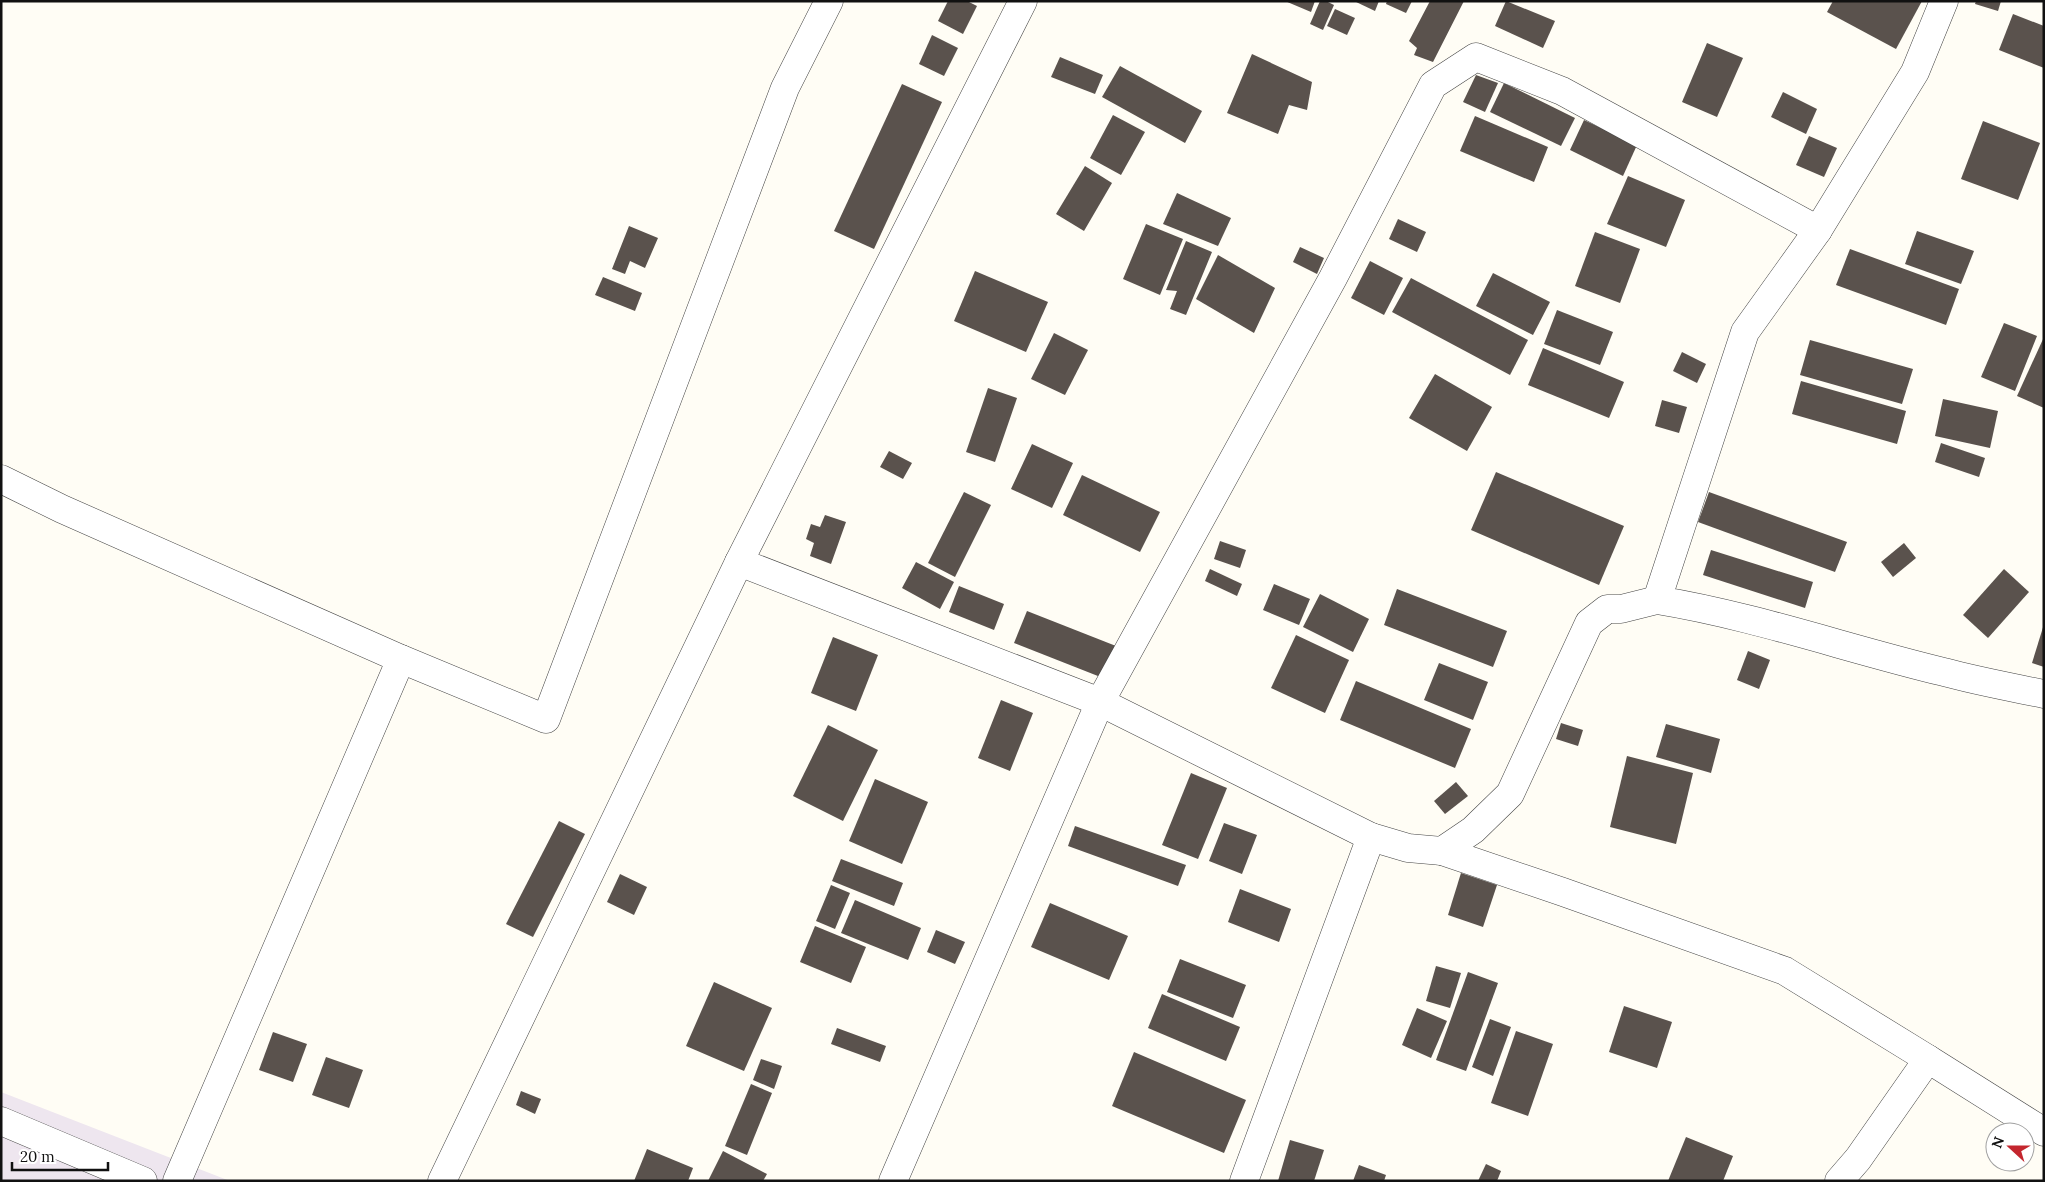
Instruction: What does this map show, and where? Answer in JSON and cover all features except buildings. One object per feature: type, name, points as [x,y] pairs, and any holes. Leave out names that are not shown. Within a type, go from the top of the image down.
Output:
[{"type":"street","points":[[1,479],[62,509],[401,659],[546,719],[785,88],[829,1]]},
{"type":"street","points":[[442,1181],[739,562],[1023,1]]},
{"type":"street","points":[[1657,600],[1745,332],[1818,230],[1915,72],[1944,1]]},
{"type":"street","points":[[893,1181],[1100,702],[1333,278],[1433,85],[1476,57],[1562,91],[1818,230]]},
{"type":"street","points":[[739,562],[1100,702],[1371,837],[1408,848],[1442,851],[1785,971],[2044,1132]]},
{"type":"street","points":[[1442,851],[1473,830],[1510,794],[1589,623],[1598,614],[1607,610],[1621,609],[1657,600],[1694,606],[1944,672],[2044,694]]},
{"type":"street","points":[[176,1181],[401,659]]},
{"type":"street","points":[[1244,1181],[1371,837]]},
{"type":"street","points":[[1839,1181],[1858,1159],[1928,1059]]},
{"type":"street","points":[[1,1121],[143,1181]]},
{"type":"shaded area","points":[[1,1092],[230,1181],[1,1181]]}]
